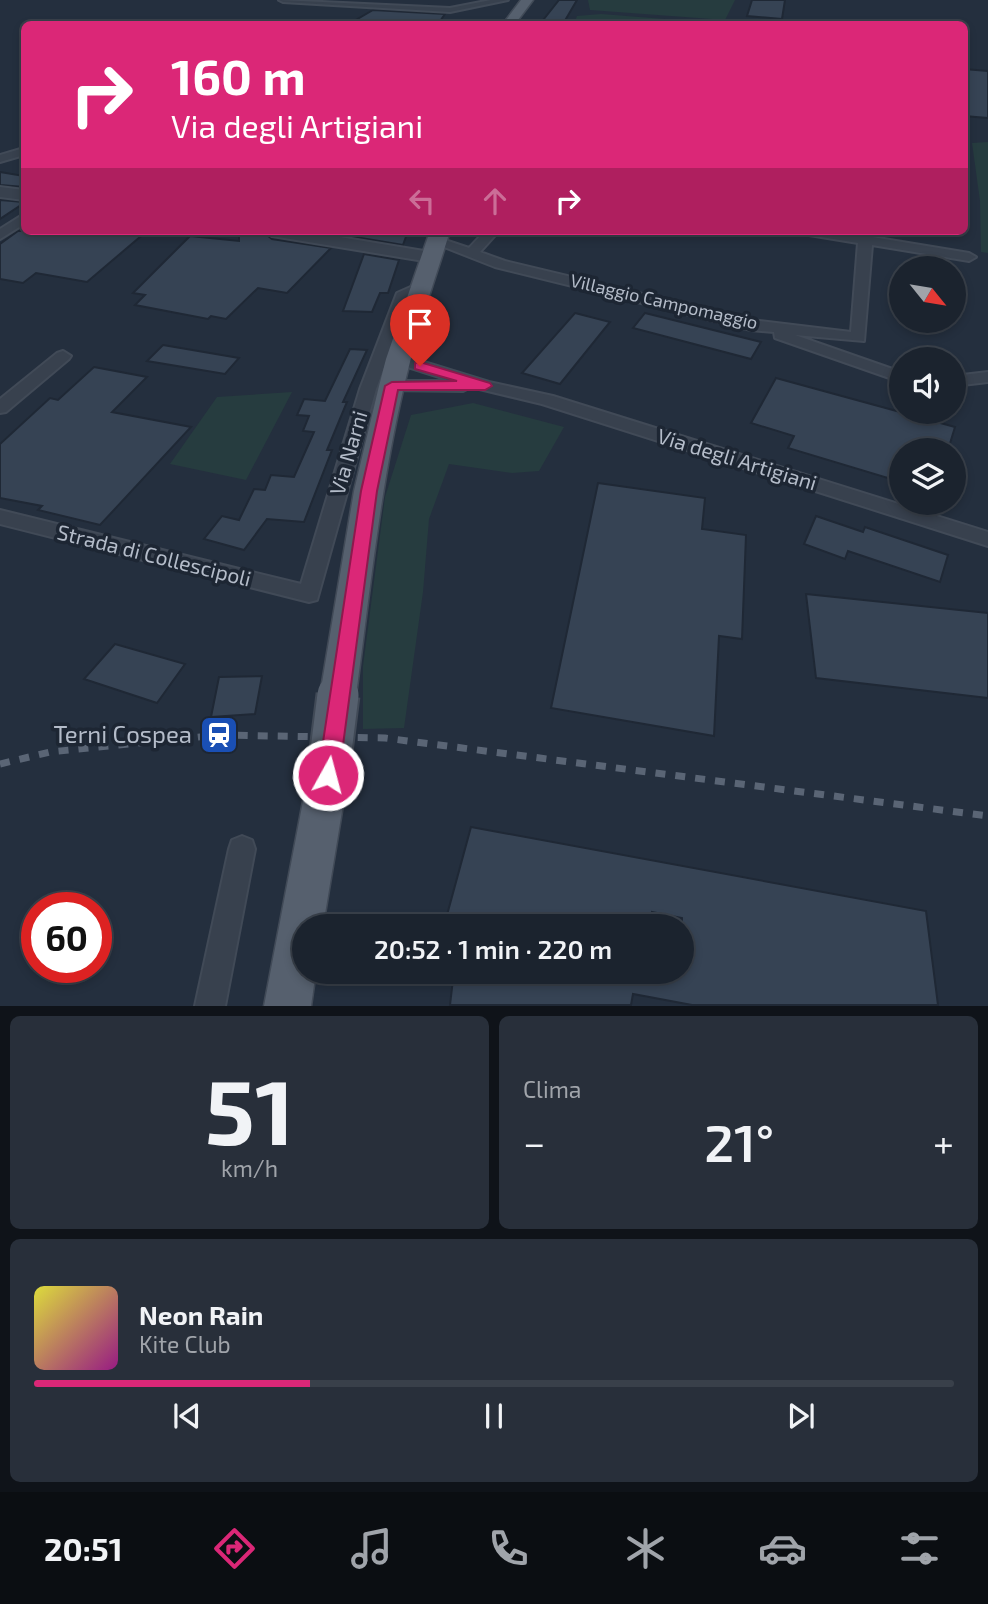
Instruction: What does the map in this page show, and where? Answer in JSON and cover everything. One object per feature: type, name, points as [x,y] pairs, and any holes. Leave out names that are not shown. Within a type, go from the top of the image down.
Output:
[{"type":"main road","points":[[511,21],[527,0]]},
{"type":"main road","points":[[288,1006],[328,775],[369,491],[395,372],[435,243]]},
{"type":"street","points":[[283,0],[450,10],[505,0]]},
{"type":"street","points":[[0,159],[21,152]]},
{"type":"street","points":[[0,192],[21,195]]},
{"type":"street","points":[[0,235],[21,220]]},
{"type":"street","points":[[326,235],[435,243]]},
{"type":"street","points":[[471,254],[488,235]]},
{"type":"street","points":[[865,236],[969,257]]},
{"type":"street","name":"Villaggio Campomaggio","points":[[435,243],[499,264],[751,324],[858,338],[865,236]]},
{"type":"street","name":"Villaggio Campomaggio","points":[[435,243],[499,264]]},
{"type":"street","name":"Via Narni","points":[[309,594],[372,377],[404,293],[422,286]]},
{"type":"street","points":[[751,324],[889,373]]},
{"type":"street","points":[[0,408],[62,356]]},
{"type":"street","name":"Via degli Artigiani","points":[[395,372],[485,386],[547,400],[988,539]]},
{"type":"street","name":"Via degli Artigiani","points":[[395,372],[485,386]]},
{"type":"street","points":[[966,380],[988,377]]},
{"type":"street","name":"Strada di Collescipoli","points":[[0,517],[309,594]]},
{"type":"street","points":[[210,1006],[242,849]]},
{"type":"green space","points":[[588,0],[735,0],[725,20],[590,10]]},
{"type":"green space","points":[[601,14],[690,21],[575,21],[577,16]]},
{"type":"green space","points":[[988,142],[988,253],[981,252],[980,201],[972,143]]},
{"type":"green space","points":[[292,392],[246,480],[170,464],[217,397]]},
{"type":"green space","points":[[473,403],[564,427],[539,471],[512,473],[449,464],[429,519],[423,592],[404,728],[363,729],[363,666],[385,497],[411,415]]},
{"type":"building","points":[[559,0],[577,0],[565,21],[542,21]]},
{"type":"building","points":[[752,0],[785,0],[782,19],[747,16]]},
{"type":"building","points":[[373,10],[445,14],[440,21],[354,21]]},
{"type":"building","points":[[968,69],[988,71],[988,118],[968,116]]},
{"type":"building","points":[[0,172],[21,176],[21,187],[0,185]]},
{"type":"building","points":[[0,200],[21,202],[21,205],[0,219]]},
{"type":"building","points":[[18,231],[21,231],[21,235],[142,235],[87,282],[36,273],[23,283],[0,279],[0,244]]},
{"type":"building","points":[[239,235],[267,235],[272,239],[331,248],[287,293],[258,288],[226,319],[211,316],[208,319],[135,305],[145,295],[133,293],[190,236],[239,241]]},
{"type":"building","points":[[343,235],[407,235],[403,245]]},
{"type":"building","points":[[364,254],[399,260],[388,293],[380,293],[372,312],[343,311]]},
{"type":"building","points":[[575,313],[610,322],[560,384],[522,373]]},
{"type":"building","points":[[645,313],[761,342],[751,359],[633,328]]},
{"type":"building","points":[[163,345],[239,358],[225,374],[147,361]]},
{"type":"building","points":[[350,349],[367,350],[343,402],[347,402],[327,450],[332,450],[304,522],[267,519],[244,550],[204,539],[222,516],[239,520],[254,489],[265,490],[271,475],[294,477],[314,432],[303,431],[309,416],[297,415],[304,399],[325,401]]},
{"type":"building","points":[[94,367],[147,377],[112,412],[191,427],[100,525],[38,510],[42,506],[0,498],[0,444],[50,398],[58,400]]},
{"type":"building","points":[[776,378],[889,409],[889,424],[944,424],[955,427],[952,438],[889,438],[889,478],[788,448],[794,436],[751,423]]},
{"type":"building","points":[[598,483],[705,498],[702,529],[746,535],[742,639],[719,636],[714,736],[551,708]]},
{"type":"building","points":[[816,516],[863,532],[865,527],[948,555],[940,582],[848,551],[845,559],[804,544]]},
{"type":"building","points":[[806,594],[988,613],[988,698],[816,678]]},
{"type":"building","points":[[115,644],[185,664],[157,703],[84,679]]},
{"type":"building","name":"Terni Cospea","points":[[262,676],[255,714],[211,717],[219,677]]},
{"type":"building","points":[[471,827],[926,911],[938,1005],[692,1005],[633,994],[631,1005],[450,1005],[452,984],[694,984],[694,914],[447,914]]},
{"type":"railway","points":[[0,764],[50,752],[219,735],[385,738],[988,816]]},
{"type":"place","name":"Terni Cospea","points":[[219,735]]},
{"type":"route","points":[[328,775],[369,491],[392,386],[485,386],[420,366]]}]
